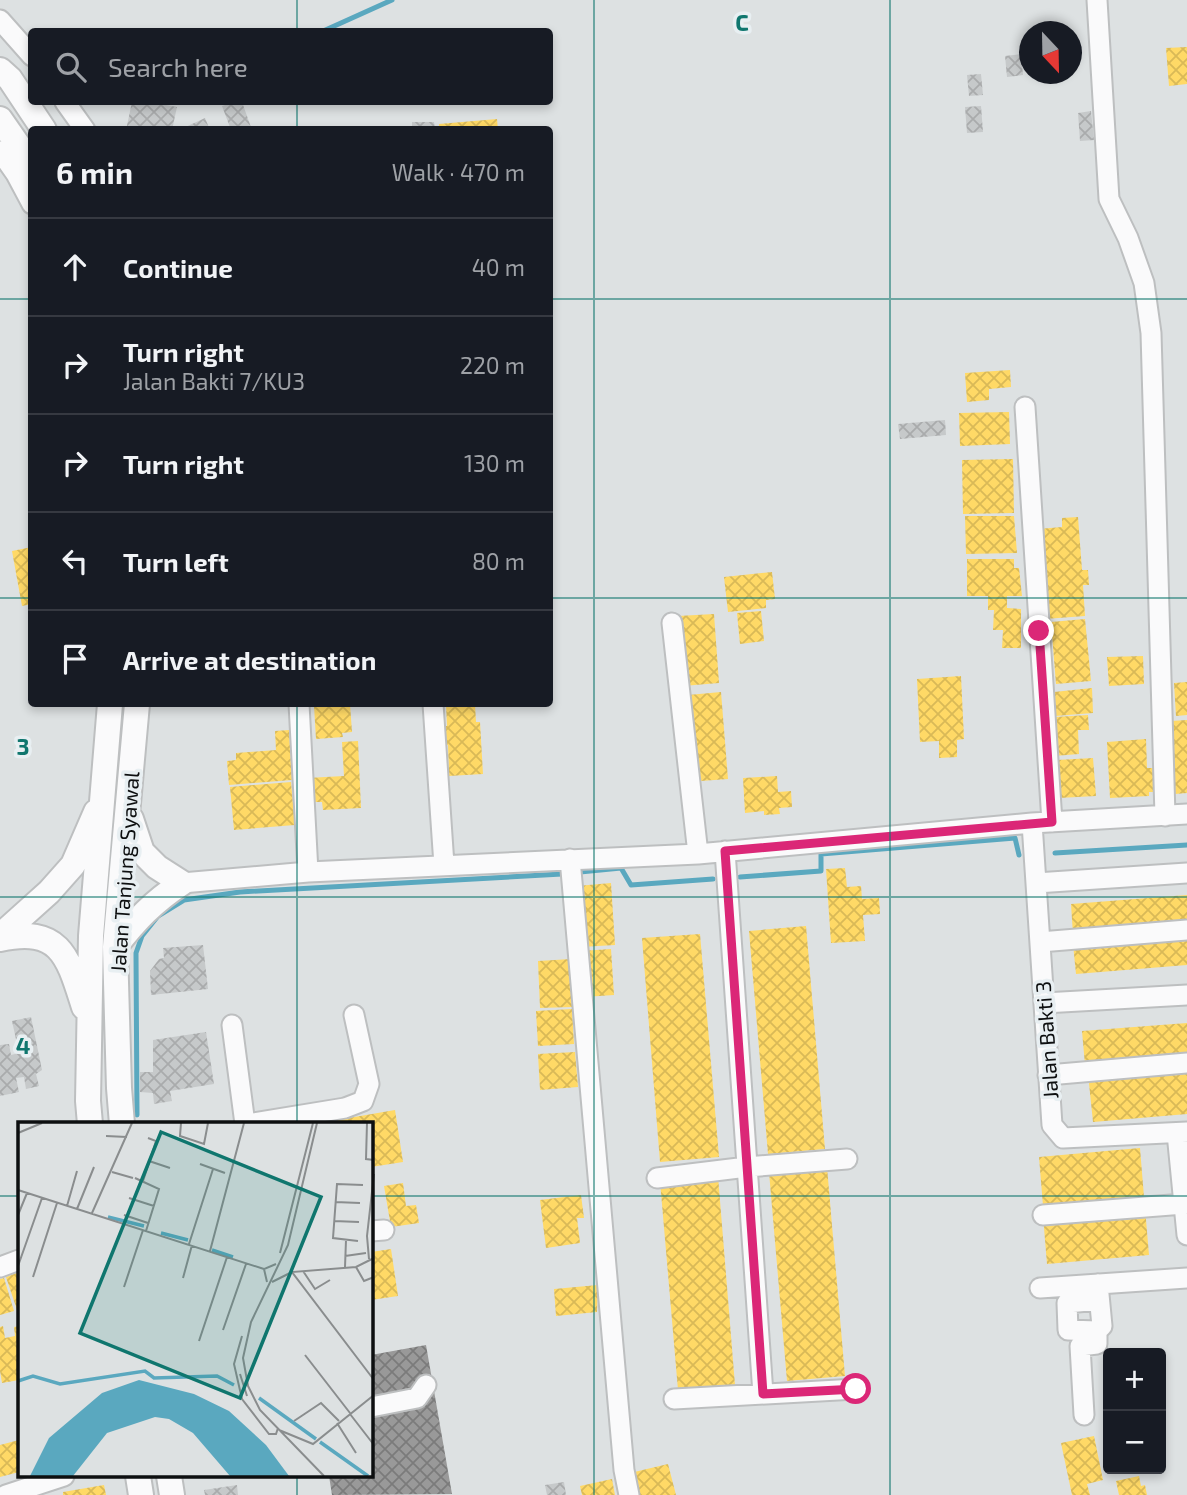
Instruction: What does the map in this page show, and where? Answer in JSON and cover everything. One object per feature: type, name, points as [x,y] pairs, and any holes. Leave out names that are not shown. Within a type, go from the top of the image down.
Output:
[{"type":"main road","points":[[0,70],[10,79],[41,126]]},
{"type":"main road","points":[[0,118],[28,159]]},
{"type":"main road","name":"Jalan Tanjung Syawal","points":[[90,1122],[91,936],[110,707]]},
{"type":"main road","name":"Jalan Tanjung Syawal","points":[[122,1122],[115,947],[137,707]]},
{"type":"main road","points":[[0,938],[49,892],[72,865],[104,797]]},
{"type":"main road","points":[[115,947],[140,915],[182,883],[157,867],[142,852],[129,811]]},
{"type":"main road","points":[[0,938],[18,935],[40,937],[61,948],[75,979],[91,1028]]},
{"type":"street","points":[[1097,0],[1108,199],[1128,239],[1144,283],[1151,333],[1166,816]]},
{"type":"street","points":[[0,20],[28,52]]},
{"type":"street","points":[[67,105],[82,126]]},
{"type":"street","points":[[0,151],[28,196]]},
{"type":"street","points":[[1025,407],[1052,822]]},
{"type":"street","points":[[672,623],[698,854]]},
{"type":"street","points":[[299,707],[308,872]]},
{"type":"street","points":[[433,707],[443,865]]},
{"type":"street","points":[[182,883],[308,872],[698,854],[1032,823],[1187,814]]},
{"type":"street","name":"Jalan Bakti 3","points":[[1032,823],[1052,1125],[1063,1138],[1182,1132]]},
{"type":"street","points":[[725,851],[763,1394]]},
{"type":"street","points":[[570,859],[624,1470],[629,1495]]},
{"type":"street","points":[[1037,883],[1187,873]]},
{"type":"street","points":[[1040,943],[1187,930]]},
{"type":"street","points":[[1044,1003],[1187,995]]},
{"type":"street","points":[[258,1122],[345,1108],[363,1101],[369,1084],[354,1015]]},
{"type":"street","points":[[232,1025],[246,1122]]},
{"type":"street","points":[[1048,1074],[1187,1063]]},
{"type":"street","points":[[1182,1132],[1187,1235]]},
{"type":"street","points":[[657,1178],[747,1167],[847,1160]]},
{"type":"street","points":[[1043,1215],[1184,1204]]},
{"type":"street","points":[[0,1267],[18,1260]]},
{"type":"street","points":[[1097,1331],[1068,1330],[1067,1303],[1098,1292],[1187,1278]]},
{"type":"street","points":[[1040,1288],[1098,1292]]},
{"type":"street","points":[[1084,1415],[1080,1346],[1097,1344],[1097,1331],[1102,1326],[1098,1292]]},
{"type":"street","points":[[373,1407],[417,1398],[426,1385]]},
{"type":"street","points":[[674,1399],[856,1389]]},
{"type":"street","points":[[6,1495],[58,1478]]},
{"type":"building: Homes","points":[[1187,47],[1187,84],[1169,86],[1166,48]]},
{"type":"building: Homes","points":[[497,119],[498,126],[439,126]]},
{"type":"building: Homes","points":[[1010,370],[1011,387],[989,389],[989,400],[967,402],[965,373]]},
{"type":"building: Homes","points":[[1009,412],[1010,444],[960,446],[959,413]]},
{"type":"building: Homes","points":[[1013,459],[1014,513],[963,514],[962,460]]},
{"type":"building: Homes","points":[[965,516],[1014,516],[1017,553],[966,554]]},
{"type":"building: Homes","points":[[1078,517],[1082,570],[1088,570],[1089,585],[1083,585],[1085,616],[1045,619],[1038,529],[1062,527],[1062,518]]},
{"type":"building: Homes","points":[[28,548],[28,605],[22,606],[12,551]]},
{"type":"building: Homes","points":[[967,559],[1014,559],[1014,568],[1019,568],[1022,596],[1007,596],[1007,608],[1021,609],[1021,648],[1002,648],[1003,630],[993,630],[994,610],[988,610],[988,596],[967,596]]},
{"type":"building: Homes","points":[[772,572],[775,599],[766,600],[766,608],[728,612],[724,577]]},
{"type":"building: Homes","points":[[761,611],[764,641],[740,644],[737,613]]},
{"type":"building: Homes","points":[[714,614],[719,683],[683,686],[678,616]]},
{"type":"building: Homes","points":[[1085,619],[1091,681],[1056,684],[1051,622]]},
{"type":"building: Homes","points":[[1143,656],[1144,684],[1109,686],[1107,657]]},
{"type":"building: Homes","points":[[961,676],[964,739],[957,740],[957,757],[939,758],[939,741],[920,742],[917,679]]},
{"type":"building: Homes","points":[[1187,682],[1187,715],[1176,716],[1174,683]]},
{"type":"building: Homes","points":[[1092,688],[1093,713],[1055,716],[1054,692]]},
{"type":"building: Homes","points":[[721,692],[728,779],[687,782],[688,695]]},
{"type":"building: Homes","points":[[314,707],[350,707],[352,732],[342,733],[343,737],[316,739]]},
{"type":"building: Homes","points":[[446,707],[475,707],[476,722],[480,722],[483,774],[449,776],[448,745],[444,745],[443,726],[447,726]]},
{"type":"building: Homes","points":[[1046,714],[1055,714],[1055,717],[1088,715],[1089,730],[1078,730],[1079,754],[1054,756]]},
{"type":"building: Homes","points":[[1187,720],[1187,793],[1175,794],[1171,721]]},
{"type":"building: Homes","points":[[289,730],[292,780],[229,785],[227,761],[236,760],[236,753],[276,750],[275,731]]},
{"type":"building: Homes","points":[[1146,739],[1147,768],[1154,768],[1155,792],[1149,792],[1149,796],[1110,798],[1107,742]]},
{"type":"building: Homes","points":[[358,741],[361,808],[323,810],[322,802],[308,802],[307,778],[344,776],[342,742]]},
{"type":"building: Homes","points":[[1093,758],[1096,796],[1059,798],[1057,760]]},
{"type":"building: Homes","points":[[777,776],[778,792],[791,791],[792,807],[779,808],[780,814],[764,815],[764,811],[745,813],[743,778]]},
{"type":"building: Homes","points":[[291,782],[295,825],[234,830],[230,787]]},
{"type":"building: Homes","points":[[845,868],[847,887],[861,886],[862,899],[879,898],[880,914],[863,915],[865,941],[831,943],[826,869]]},
{"type":"building: Homes","points":[[611,883],[615,945],[581,947],[577,886]]},
{"type":"building: Homes","points":[[1187,895],[1187,926],[1073,935],[1071,904]]},
{"type":"building: Homes","points":[[806,926],[825,1149],[768,1154],[749,931]]},
{"type":"building: Homes","points":[[700,934],[719,1157],[660,1162],[642,938]]},
{"type":"building: Homes","points":[[1187,935],[1187,965],[1076,974],[1073,944]]},
{"type":"building: Homes","points":[[611,949],[614,995],[584,997],[581,951]]},
{"type":"building: Homes","points":[[571,959],[572,1007],[540,1008],[538,961]]},
{"type":"building: Homes","points":[[572,1009],[574,1044],[538,1046],[536,1011]]},
{"type":"building: Homes","points":[[1187,1023],[1187,1057],[1085,1065],[1082,1031]]},
{"type":"building: Homes","points":[[575,1052],[578,1087],[540,1090],[538,1054]]},
{"type":"building: Homes","points":[[1187,1066],[1187,1114],[1093,1122],[1088,1074]]},
{"type":"building: Homes","points":[[395,1110],[403,1162],[373,1167],[373,1122],[326,1122]]},
{"type":"building: Homes","points":[[1140,1148],[1144,1197],[1043,1206],[1039,1157]]},
{"type":"building: Homes","points":[[827,1167],[845,1376],[787,1381],[769,1172]]},
{"type":"building: Homes","points":[[718,1176],[735,1385],[678,1390],[660,1181]]},
{"type":"building: Homes","points":[[403,1183],[406,1206],[416,1205],[419,1223],[391,1227],[384,1186]]},
{"type":"building: Homes","points":[[581,1195],[584,1218],[577,1218],[580,1243],[546,1248],[540,1200]]},
{"type":"building: Homes","points":[[1145,1208],[1149,1255],[1047,1264],[1043,1216]]},
{"type":"building: Homes","points":[[391,1249],[398,1296],[373,1300],[373,1252]]},
{"type":"building: Homes","points":[[18,1272],[18,1313],[6,1277]]},
{"type":"building: Homes","points":[[4,1278],[14,1311],[0,1315],[0,1279]]},
{"type":"building: Homes","points":[[598,1285],[597,1312],[556,1316],[554,1289]]},
{"type":"building: Homes","points":[[3,1326],[5,1338],[15,1336],[14,1327],[18,1326],[18,1380],[2,1383],[0,1327]]},
{"type":"building: Homes","points":[[1094,1436],[1103,1480],[1087,1484],[1090,1495],[1072,1495],[1061,1443]]},
{"type":"building: Homes","points":[[18,1440],[18,1472],[0,1477],[0,1445]]},
{"type":"building: Homes","points":[[668,1464],[676,1495],[636,1495],[630,1473]]},
{"type":"building: Homes","points":[[1139,1476],[1147,1495],[1119,1495],[1116,1481]]},
{"type":"building: Homes","points":[[612,1479],[615,1495],[582,1495],[580,1486]]},
{"type":"building: Homes","points":[[104,1485],[106,1495],[63,1495],[63,1492]]},
{"type":"building: Industry","points":[[426,1345],[452,1494],[332,1495],[329,1478],[373,1478],[373,1355]]},
{"type":"building: Other","points":[[1019,54],[1019,76],[1007,77],[1005,56]]},
{"type":"building: Other","points":[[981,74],[983,95],[969,96],[967,75]]},
{"type":"building: Other","points":[[131,105],[177,107],[173,126],[127,126]]},
{"type":"building: Other","points":[[243,105],[251,126],[230,126],[222,106]]},
{"type":"building: Other","points":[[981,106],[983,132],[967,133],[965,107]]},
{"type":"building: Other","points":[[1091,111],[1094,140],[1080,141],[1078,113]]},
{"type":"building: Other","points":[[205,118],[208,126],[188,126]]},
{"type":"building: Other","points":[[412,122],[434,122],[434,126],[412,126]]},
{"type":"building: Other","points":[[945,420],[946,435],[900,439],[898,424]]},
{"type":"building: Other","points":[[203,945],[208,989],[151,995],[150,971],[159,959],[164,958],[163,948]]},
{"type":"building: Other","points":[[31,1017],[42,1070],[36,1074],[39,1086],[26,1089],[24,1077],[16,1078],[19,1092],[0,1096],[0,1045],[9,1044],[11,1055],[19,1053],[12,1021]]},
{"type":"building: Other","points":[[206,1032],[214,1084],[170,1091],[172,1101],[154,1104],[153,1093],[140,1092],[140,1072],[153,1072],[153,1040]]},
{"type":"building: Other","points":[[564,1482],[566,1495],[547,1495],[545,1485]]},
{"type":"building: Other","points":[[237,1485],[238,1495],[205,1495],[204,1490]]},
{"type":"waterway","points":[[330,28],[392,0]]},
{"type":"waterway","points":[[740,877],[821,871],[821,854],[1015,838],[1019,855]]},
{"type":"waterway","points":[[1055,853],[1187,845]]},
{"type":"waterway","points":[[580,872],[621,868],[631,885],[713,879]]},
{"type":"waterway","points":[[137,1115],[136,953],[142,936],[158,916],[184,900],[240,892],[562,874]]},
{"type":"route","points":[[856,1389],[763,1394],[725,851],[1052,822],[1039,631]]}]
